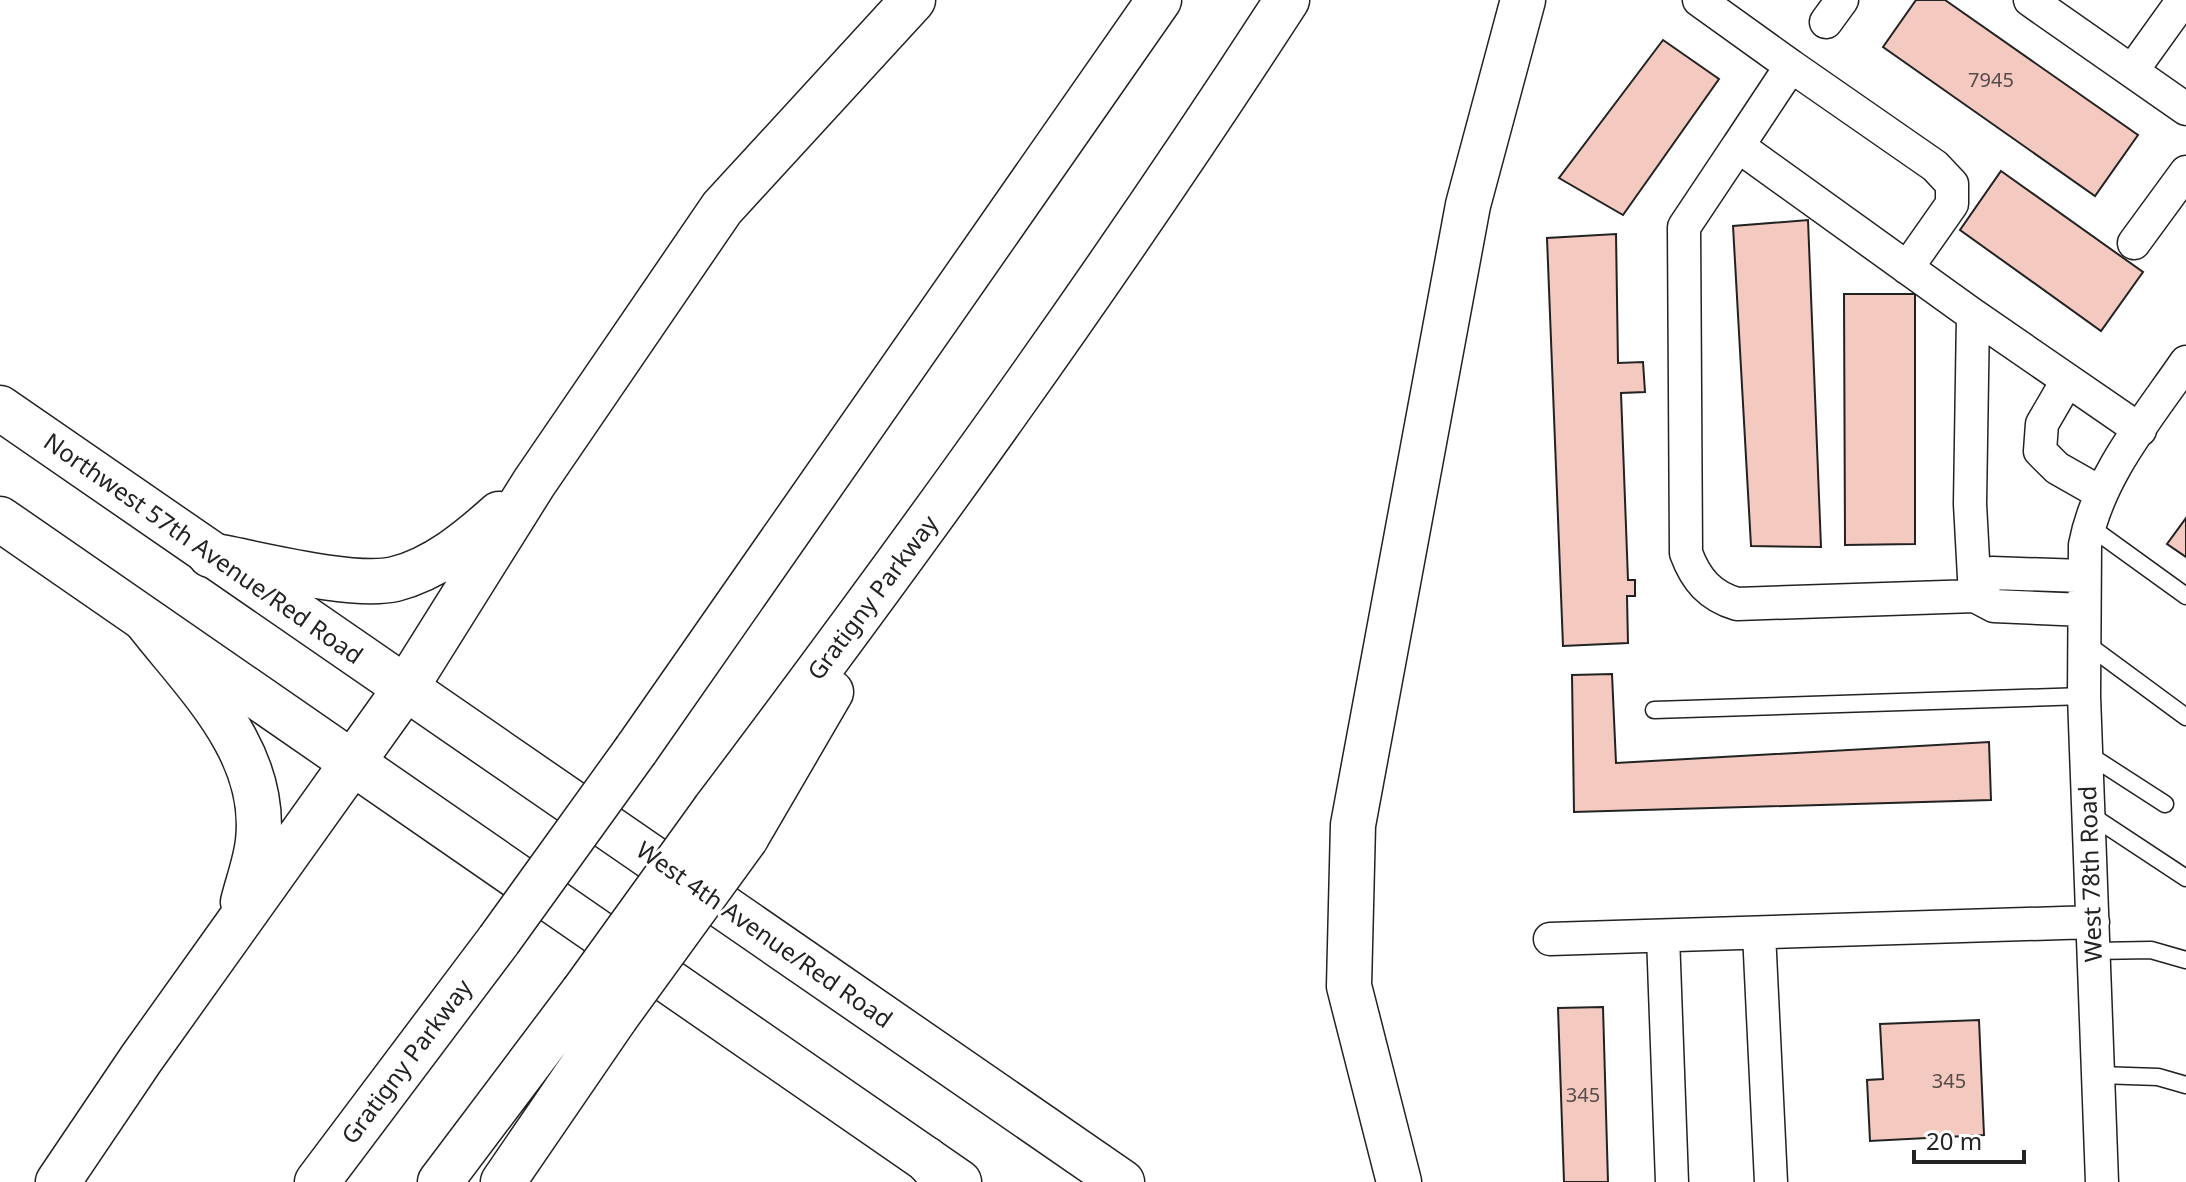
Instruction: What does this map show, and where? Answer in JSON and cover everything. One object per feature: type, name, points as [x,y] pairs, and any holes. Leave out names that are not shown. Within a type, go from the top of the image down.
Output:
[{"type":"main road","points":[[58,1182],[405,689],[534,483],[722,208],[913,0]]},
{"type":"main road","name":"Gratigny Parkway","points":[[317,1182],[499,940],[636,750],[1159,0]]},
{"type":"main road","name":"Gratigny Parkway","points":[[440,1182],[599,1005],[715,809],[915,542],[1165,188],[1287,0]]},
{"type":"main road","points":[[1399,1182],[1349,986],[1353,825],[1468,205],[1523,0]]},
{"type":"main road","name":"Northwest 57th Avenue/Red Road","points":[[0,408],[405,689]]},
{"type":"main road","points":[[210,555],[339,579],[394,579],[459,550],[534,483]]},
{"type":"main road","points":[[0,519],[944,1174]]},
{"type":"main road","points":[[503,1182],[599,1005],[746,838],[779,786],[915,542]]},
{"type":"main road","points":[[147,622],[230,727],[252,771],[259,840],[236,927]]},
{"type":"main road","name":"West 4th Avenue/Red Road","points":[[405,689],[1122,1182]]},
{"type":"street","points":[[1699,0],[1935,166],[1952,184],[1952,204],[1907,268]]},
{"type":"street","points":[[2030,0],[2186,109]]},
{"type":"street","points":[[2132,71],[2183,0]]},
{"type":"street","points":[[1791,66],[1684,227],[1686,553],[1696,575],[1710,593],[1737,604],[1975,596],[1994,606],[2084,610]]},
{"type":"street","points":[[1738,146],[1973,315],[2140,430]]},
{"type":"street","points":[[2134,243],[2186,172]]},
{"type":"street","points":[[1973,315],[1970,504],[1975,596]]},
{"type":"street","name":"West 78th Road","points":[[2102,1182],[2084,696],[2083,570],[2089,526],[2101,493],[2186,362]]},
{"type":"street","points":[[2067,381],[2042,424],[2040,451],[2057,468],[2101,493]]},
{"type":"street","points":[[1975,596],[1992,573],[2083,570]]},
{"type":"street","points":[[1550,939],[1759,933],[2094,937]]},
{"type":"street","points":[[1759,933],[1771,1182]]},
{"type":"street","points":[[1663,936],[1672,1182]]},
{"type":"lane","points":[[2089,526],[2186,596]]},
{"type":"lane","points":[[2084,642],[2186,717]]},
{"type":"lane","points":[[1654,710],[2084,696]]},
{"type":"lane","points":[[2086,753],[2165,804]]},
{"type":"lane","points":[[2088,813],[2186,878]]},
{"type":"lane","points":[[2094,937],[2186,960]]},
{"type":"lane","points":[[2099,1075],[2158,1077],[2186,1085]]},
{"type":"building","points":[[1916,0],[1945,0],[2138,135],[2095,196],[1883,47]]},
{"type":"building","points":[[1663,40],[1719,79],[1623,215],[1559,178]]},
{"type":"building","points":[[2001,171],[2143,272],[2101,331],[1960,230]]},
{"type":"building","points":[[1808,220],[1821,547],[1751,546],[1733,226]]},
{"type":"building","points":[[1616,234],[1618,363],[1643,362],[1645,392],[1621,393],[1628,580],[1635,580],[1635,596],[1627,596],[1628,643],[1563,646],[1547,238]]},
{"type":"building","points":[[1844,294],[1915,294],[1915,544],[1845,545]]},
{"type":"building","points":[[2186,518],[2186,557],[2167,544]]},
{"type":"building","points":[[1612,674],[1616,763],[1989,742],[1991,800],[1574,812],[1572,675]]},
{"type":"building","points":[[1603,1007],[1608,1182],[1564,1182],[1558,1008]]},
{"type":"building","points":[[1979,1020],[1984,1135],[1870,1141],[1867,1080],[1883,1079],[1880,1024]]}]
